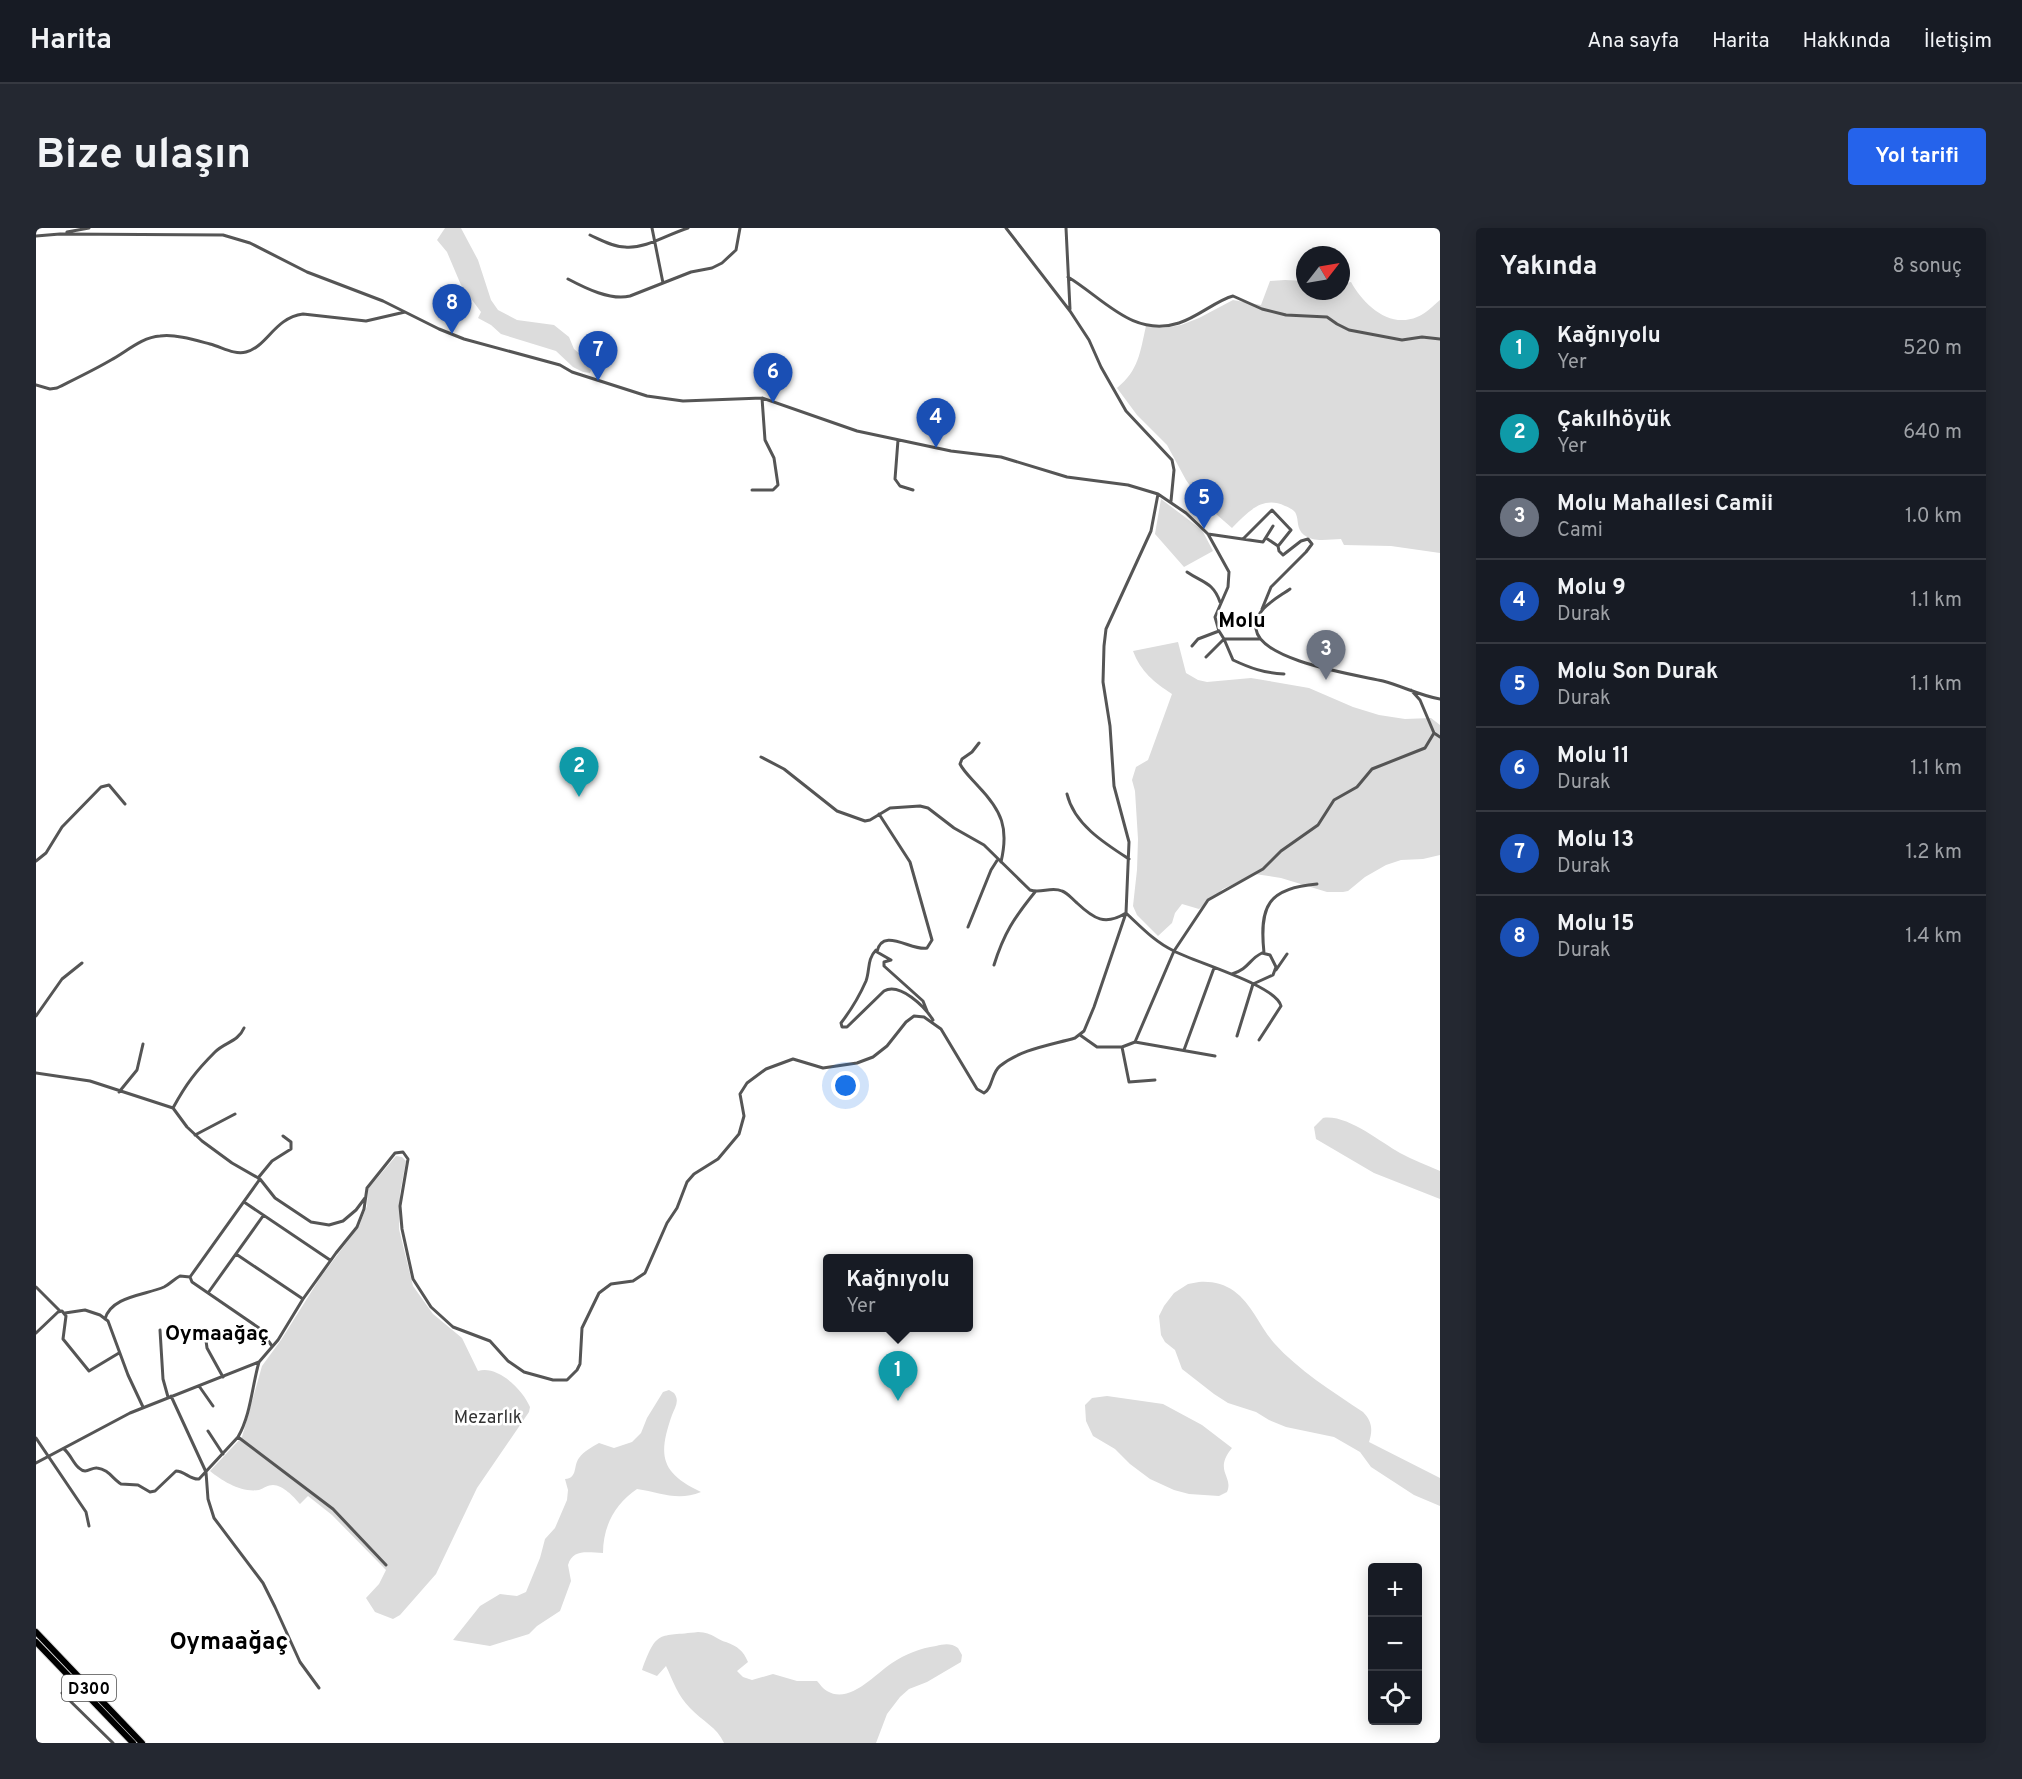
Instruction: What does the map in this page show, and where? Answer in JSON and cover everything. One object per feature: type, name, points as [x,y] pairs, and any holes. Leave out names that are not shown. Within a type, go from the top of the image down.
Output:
[{"type":"highway","name":"D300","points":[[37,1638],[133,1743]]},
{"type":"highway","name":"D300","points":[[37,1638],[142,1743]]},
{"type":"street","points":[[60,234],[89,228]]},
{"type":"street","points":[[652,228],[663,283]]},
{"type":"street","points":[[590,236],[626,247],[637,246],[688,228]]},
{"type":"street","points":[[568,279],[588,288],[620,297],[630,296],[727,260],[737,246],[740,228]]},
{"type":"street","points":[[1006,228],[1070,311],[1089,340],[1101,367],[1126,411],[1172,460],[1174,470],[1171,501]]},
{"type":"street","points":[[1066,228],[1070,311]]},
{"type":"street","points":[[36,236],[60,234],[237,237],[307,272],[383,301],[464,339],[560,366],[647,396],[683,401],[762,398],[857,431],[951,451],[1001,457],[1067,477],[1128,485],[1158,494],[1171,501],[1208,534],[1229,572],[1228,587],[1215,617],[1233,660],[1251,670],[1267,674],[1284,674]]},
{"type":"street","points":[[1068,277],[1109,308],[1145,325],[1179,324],[1233,296],[1262,309],[1286,315],[1327,317],[1349,330],[1402,339],[1422,337],[1440,339]]},
{"type":"street","points":[[36,385],[50,389],[57,388],[109,362],[151,337],[161,335],[241,352],[252,349],[278,325],[295,315],[366,321],[405,312]]},
{"type":"street","points":[[752,490],[773,490],[778,485],[774,458],[765,440],[762,398]]},
{"type":"street","points":[[898,440],[895,478],[900,486],[913,490]]},
{"type":"street","points":[[877,949],[878,953],[891,960],[885,962],[885,967],[923,1002],[933,1022],[950,1042],[977,1089],[982,1092],[989,1089],[996,1070],[1004,1063],[1022,1053],[1080,1035],[1101,990],[1126,913],[1129,842],[1114,786],[1110,726],[1102,682],[1106,629],[1151,531],[1158,494]]},
{"type":"street","points":[[1243,539],[1272,510],[1291,531],[1278,546]]},
{"type":"street","points":[[1208,534],[1263,542],[1273,526]]},
{"type":"street","points":[[1266,538],[1278,546],[1283,555],[1301,541],[1308,539],[1312,544],[1271,587],[1257,619],[1256,630],[1260,639],[1270,648],[1310,665],[1382,681],[1440,699]]},
{"type":"street","points":[[1187,572],[1209,584],[1216,592],[1221,604]]},
{"type":"street","points":[[1261,610],[1290,589]]},
{"type":"street","points":[[1192,646],[1198,639],[1219,631]]},
{"type":"street","points":[[1206,657],[1224,639],[1260,639]]},
{"type":"street","points":[[1411,690],[1423,706],[1434,733],[1440,737]]},
{"type":"street","points":[[1135,1042],[1174,951],[1208,900],[1263,869],[1281,851],[1318,825],[1334,800],[1357,787],[1372,769],[1425,748],[1434,733]]},
{"type":"street","points":[[979,743],[962,759],[960,764],[989,798],[1002,818],[1005,837],[1001,863]]},
{"type":"street","points":[[761,757],[784,769],[805,787],[825,799],[837,811],[870,820],[893,807],[925,807],[954,828],[978,841],[1028,889],[1035,892],[1054,889],[1062,891],[1087,912],[1101,919],[1113,920],[1126,913]]},
{"type":"street","points":[[36,861],[46,853],[62,827],[101,787],[109,785],[125,804]]},
{"type":"street","points":[[1067,794],[1072,808],[1087,828],[1129,859]]},
{"type":"street","points":[[879,814],[910,862],[933,940],[930,946],[924,949],[892,939],[884,941],[870,956],[867,978],[841,1023],[842,1027],[848,1026],[884,991],[891,988],[898,989],[927,1011]]},
{"type":"street","points":[[968,927],[991,870],[998,859]]},
{"type":"street","points":[[1264,953],[1263,922],[1265,909],[1269,902],[1275,896],[1299,885],[1317,884]]},
{"type":"street","points":[[994,965],[1002,939],[1015,917],[1035,892]]},
{"type":"street","points":[[1126,913],[1152,938],[1174,951],[1268,991],[1281,1004],[1259,1040]]},
{"type":"street","points":[[1232,974],[1245,969],[1255,956],[1264,953],[1270,956],[1276,970]]},
{"type":"street","points":[[1237,1036],[1253,984],[1273,975],[1287,954]]},
{"type":"street","points":[[36,1017],[62,979],[82,963]]},
{"type":"street","points":[[1184,1050],[1214,968]]},
{"type":"street","points":[[36,1463],[143,1407],[258,1362],[272,1346],[330,1260],[357,1227],[364,1209],[368,1188],[375,1176],[393,1154],[400,1151],[406,1154],[408,1162],[400,1206],[402,1229],[413,1279],[430,1307],[453,1327],[490,1341],[508,1361],[524,1372],[553,1380],[567,1380],[578,1370],[582,1328],[599,1293],[611,1284],[633,1281],[645,1273],[667,1223],[677,1208],[687,1182],[694,1174],[718,1159],[739,1134],[744,1116],[740,1094],[747,1083],[766,1069],[793,1059],[824,1068],[857,1063],[873,1057],[887,1046],[910,1019],[919,1016],[933,1022]]},
{"type":"street","points":[[173,1108],[191,1076],[217,1050],[237,1038],[244,1028]]},
{"type":"street","points":[[1080,1035],[1097,1047],[1122,1047],[1135,1042],[1215,1056]]},
{"type":"street","points":[[119,1092],[137,1070],[142,1044]]},
{"type":"street","points":[[1122,1047],[1129,1082],[1155,1080]]},
{"type":"street","points":[[36,1073],[90,1081],[173,1108],[195,1135],[232,1163],[259,1179],[278,1200],[309,1221],[332,1225],[343,1221],[356,1210],[366,1196]]},
{"type":"street","points":[[195,1135],[235,1114]]},
{"type":"street","points":[[190,1277],[272,1161],[291,1149],[291,1142],[283,1137]]},
{"type":"street","points":[[244,1202],[330,1260]]},
{"type":"street","points":[[208,1293],[263,1216]]},
{"type":"street","points":[[236,1254],[303,1299]]},
{"type":"street","points":[[105,1319],[110,1309],[127,1299],[162,1288],[180,1275],[190,1277]]},
{"type":"street","points":[[190,1277],[191,1281],[259,1328],[272,1346]]},
{"type":"street","points":[[36,1287],[63,1312],[63,1339],[89,1371],[119,1353]]},
{"type":"street","points":[[36,1333],[63,1312],[85,1310],[100,1315],[111,1328],[119,1353],[143,1407]]},
{"type":"street","points":[[160,1330],[164,1379],[170,1397],[206,1472],[208,1498],[214,1518],[262,1583],[300,1662],[320,1688]]},
{"type":"street","points":[[205,1333],[207,1348],[223,1377]]},
{"type":"street","points":[[64,1449],[82,1471],[95,1467],[110,1473],[121,1484],[138,1485],[150,1492],[155,1491],[177,1471],[195,1480],[200,1478],[238,1437],[248,1414],[258,1362]]},
{"type":"street","points":[[199,1386],[213,1406]]},
{"type":"street","points":[[208,1431],[223,1454]]},
{"type":"street","points":[[238,1437],[333,1509],[386,1565]]},
{"type":"street","points":[[36,1438],[86,1512],[88,1526]]},
{"type":"street","points":[[62,1693],[113,1743]]},
{"type":"green space","points":[[445,228],[461,228],[478,260],[491,300],[498,310],[517,320],[554,325],[569,337],[574,349],[591,363],[590,373],[573,367],[556,351],[501,334],[478,318],[481,312],[461,285],[447,252],[437,240]]},
{"type":"green space","points":[[1270,281],[1296,281],[1296,300],[1350,300],[1351,282],[1370,306],[1387,317],[1397,320],[1420,316],[1440,300],[1440,553],[1391,546],[1344,545],[1341,539],[1312,539],[1301,532],[1294,511],[1277,503],[1255,507],[1232,528],[1200,500],[1167,445],[1137,415],[1117,388],[1134,367],[1146,326],[1163,328],[1181,325],[1233,300],[1261,305]]},
{"type":"green space","points":[[1161,499],[1202,530],[1213,551],[1184,567],[1155,534]]},
{"type":"green space","points":[[1178,642],[1186,673],[1198,680],[1207,682],[1251,678],[1309,688],[1353,707],[1379,715],[1405,719],[1431,718],[1440,725],[1440,855],[1423,859],[1401,860],[1386,865],[1365,877],[1348,891],[1343,892],[1327,892],[1281,878],[1255,874],[1223,889],[1199,909],[1182,904],[1175,913],[1172,923],[1158,936],[1137,915],[1133,906],[1138,839],[1135,791],[1132,780],[1136,767],[1148,760],[1172,694],[1149,676],[1133,651]]},
{"type":"green space","points":[[1323,1118],[1353,1124],[1400,1153],[1440,1171],[1440,1199],[1374,1173],[1316,1139],[1314,1127]]},
{"type":"green space","name":"Mezarlık","points":[[396,1156],[406,1161],[400,1193],[399,1229],[413,1286],[433,1314],[462,1338],[478,1371],[494,1372],[509,1380],[522,1393],[530,1407],[529,1412],[477,1488],[436,1574],[400,1615],[393,1619],[375,1612],[366,1598],[379,1584],[386,1570],[332,1515],[308,1496],[300,1504],[281,1487],[273,1485],[259,1490],[246,1490],[226,1482],[210,1471],[242,1437],[262,1366],[320,1278],[359,1226],[367,1206],[368,1189]]},
{"type":"green space","points":[[1199,1282],[1222,1285],[1240,1296],[1283,1353],[1316,1380],[1366,1415],[1371,1426],[1369,1442],[1440,1478],[1440,1506],[1414,1495],[1371,1467],[1360,1452],[1334,1437],[1286,1427],[1256,1412],[1228,1403],[1182,1369],[1175,1350],[1165,1342],[1161,1335],[1159,1316],[1174,1293],[1188,1284]]},
{"type":"green space","points":[[669,1390],[674,1393],[677,1401],[665,1441],[666,1461],[677,1478],[701,1492],[676,1496],[637,1489],[622,1502],[612,1516],[605,1534],[603,1553],[582,1553],[570,1560],[568,1565],[571,1581],[560,1611],[529,1634],[490,1646],[453,1640],[480,1606],[500,1594],[517,1596],[526,1592],[545,1539],[555,1528],[567,1500],[568,1490],[565,1479],[574,1474],[579,1458],[599,1443],[614,1448],[632,1442],[641,1433],[647,1418],[663,1392]]},
{"type":"green space","points":[[1107,1396],[1163,1404],[1202,1425],[1232,1448],[1224,1462],[1228,1482],[1227,1492],[1219,1496],[1189,1494],[1174,1490],[1150,1479],[1115,1449],[1093,1436],[1086,1421],[1085,1405],[1092,1398]]},
{"type":"green space","points":[[698,1632],[711,1635],[742,1652],[748,1662],[737,1671],[743,1677],[752,1680],[773,1674],[797,1681],[817,1681],[826,1690],[836,1694],[853,1691],[892,1663],[919,1650],[950,1645],[958,1648],[962,1655],[961,1662],[927,1682],[909,1689],[900,1697],[887,1714],[876,1743],[724,1743],[713,1728],[682,1698],[666,1666],[657,1676],[642,1670],[651,1647],[656,1641],[667,1635]]},
{"type":"place","name":"Molu 15","points":[[452,334]]},
{"type":"place","name":"Molu 13","points":[[598,381]]},
{"type":"place","name":"Molu 11","points":[[773,403]]},
{"type":"place","name":"Molu 9","points":[[936,448]]},
{"type":"place","name":"Molu Son Durak","points":[[1204,529]]},
{"type":"place","name":"Molu Mahallesi Camii","points":[[1326,680]]},
{"type":"place","name":"Çakılhöyük","points":[[579,797]]},
{"type":"place","name":"Kağnıyolu","points":[[898,1401]]},
{"type":"district","name":"Molu","points":[[1242,620]]},
{"type":"district","name":"Oymaağaç","points":[[217,1333]]},
{"type":"district","name":"Oymaağaç","points":[[229,1641]]}]
